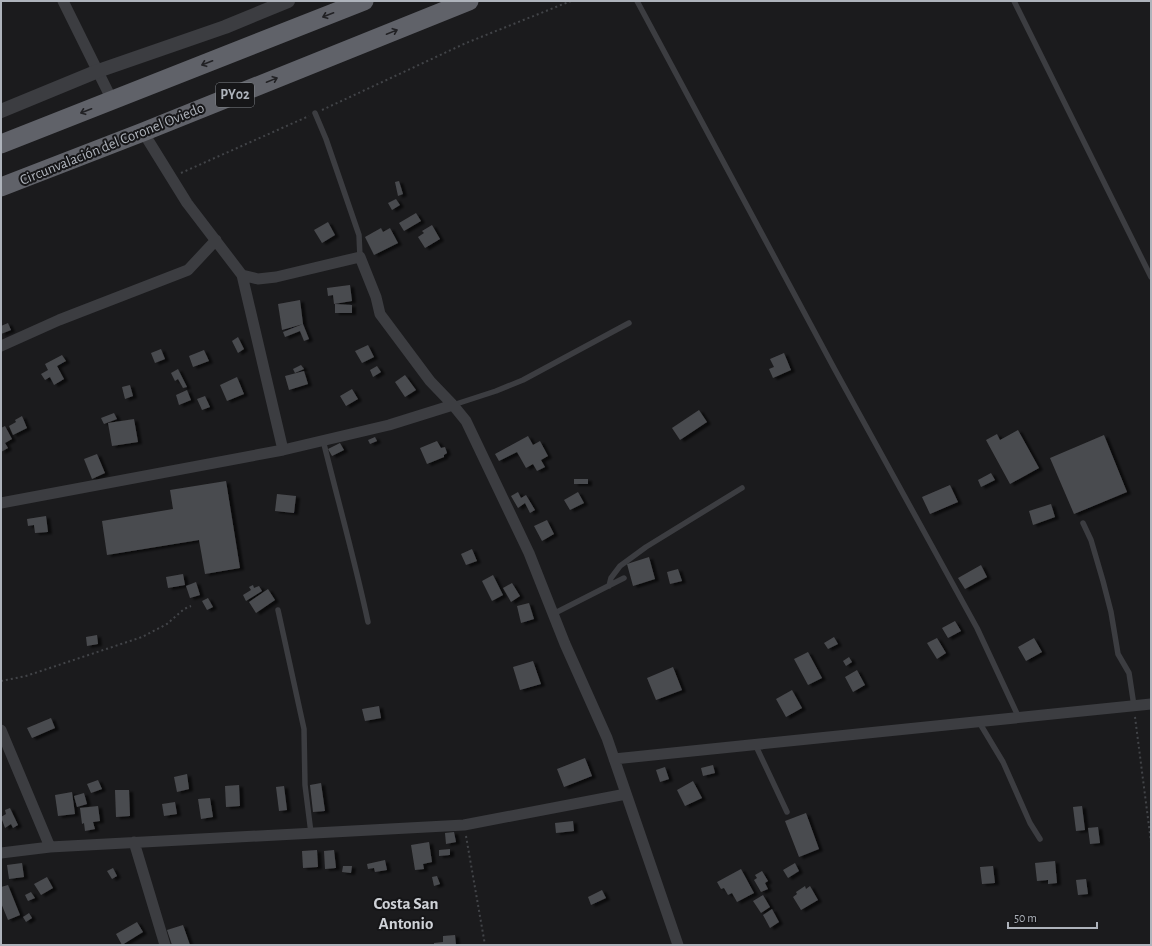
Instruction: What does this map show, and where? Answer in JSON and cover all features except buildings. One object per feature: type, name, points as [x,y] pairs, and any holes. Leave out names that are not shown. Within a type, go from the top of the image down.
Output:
[{"type":"highway","name":"PY02","points":[[1,144],[364,1]]},
{"type":"highway","name":"Circunvalación del Coronel Oviedo","points":[[1,187],[468,1]]},
{"type":"street","points":[[63,1],[112,100]]},
{"type":"street","points":[[1,111],[98,71],[225,28],[288,1]]},
{"type":"street","points":[[142,132],[187,203],[242,275],[283,450]]},
{"type":"street","points":[[1,346],[59,320],[188,270],[216,240]]},
{"type":"street","points":[[242,275],[258,279],[276,277],[360,257],[376,297],[380,314],[430,381],[453,405],[469,427],[529,553],[553,614],[607,738],[678,945]]},
{"type":"street","points":[[1,503],[283,450],[389,425],[453,405]]},
{"type":"street","points":[[614,758],[1151,704]]},
{"type":"street","points":[[1,730],[50,847]]},
{"type":"street","points":[[1,853],[50,847],[464,825],[626,794]]},
{"type":"street","points":[[134,842],[164,945]]},
{"type":"lane","points":[[637,1],[834,368],[977,628],[1019,718]]},
{"type":"lane","points":[[1014,1],[1151,277]]},
{"type":"lane","points":[[315,113],[326,139],[359,235],[360,257]]},
{"type":"lane","points":[[453,405],[524,380],[629,323]]},
{"type":"lane","points":[[323,440],[353,554],[368,622]]},
{"type":"lane","points":[[609,586],[611,578],[620,566],[646,547],[742,488]]},
{"type":"lane","points":[[1083,523],[1091,540],[1103,581],[1111,612],[1118,654],[1129,673],[1134,706]]},
{"type":"lane","points":[[553,614],[624,578]]},
{"type":"lane","points":[[278,610],[304,729],[305,785],[311,833]]},
{"type":"lane","points":[[979,722],[1003,762],[1030,823],[1040,839]]},
{"type":"lane","points":[[755,744],[787,812]]},
{"type":"path","points":[[171,177],[315,113],[466,43],[571,1]]},
{"type":"path","points":[[1,681],[26,676],[142,637],[167,624],[184,609],[191,606]]},
{"type":"path","points":[[1134,706],[1151,842]]},
{"type":"path","points":[[464,825],[485,945]]},
{"type":"district","name":"Costa San Antonio","points":[[406,913]]}]
